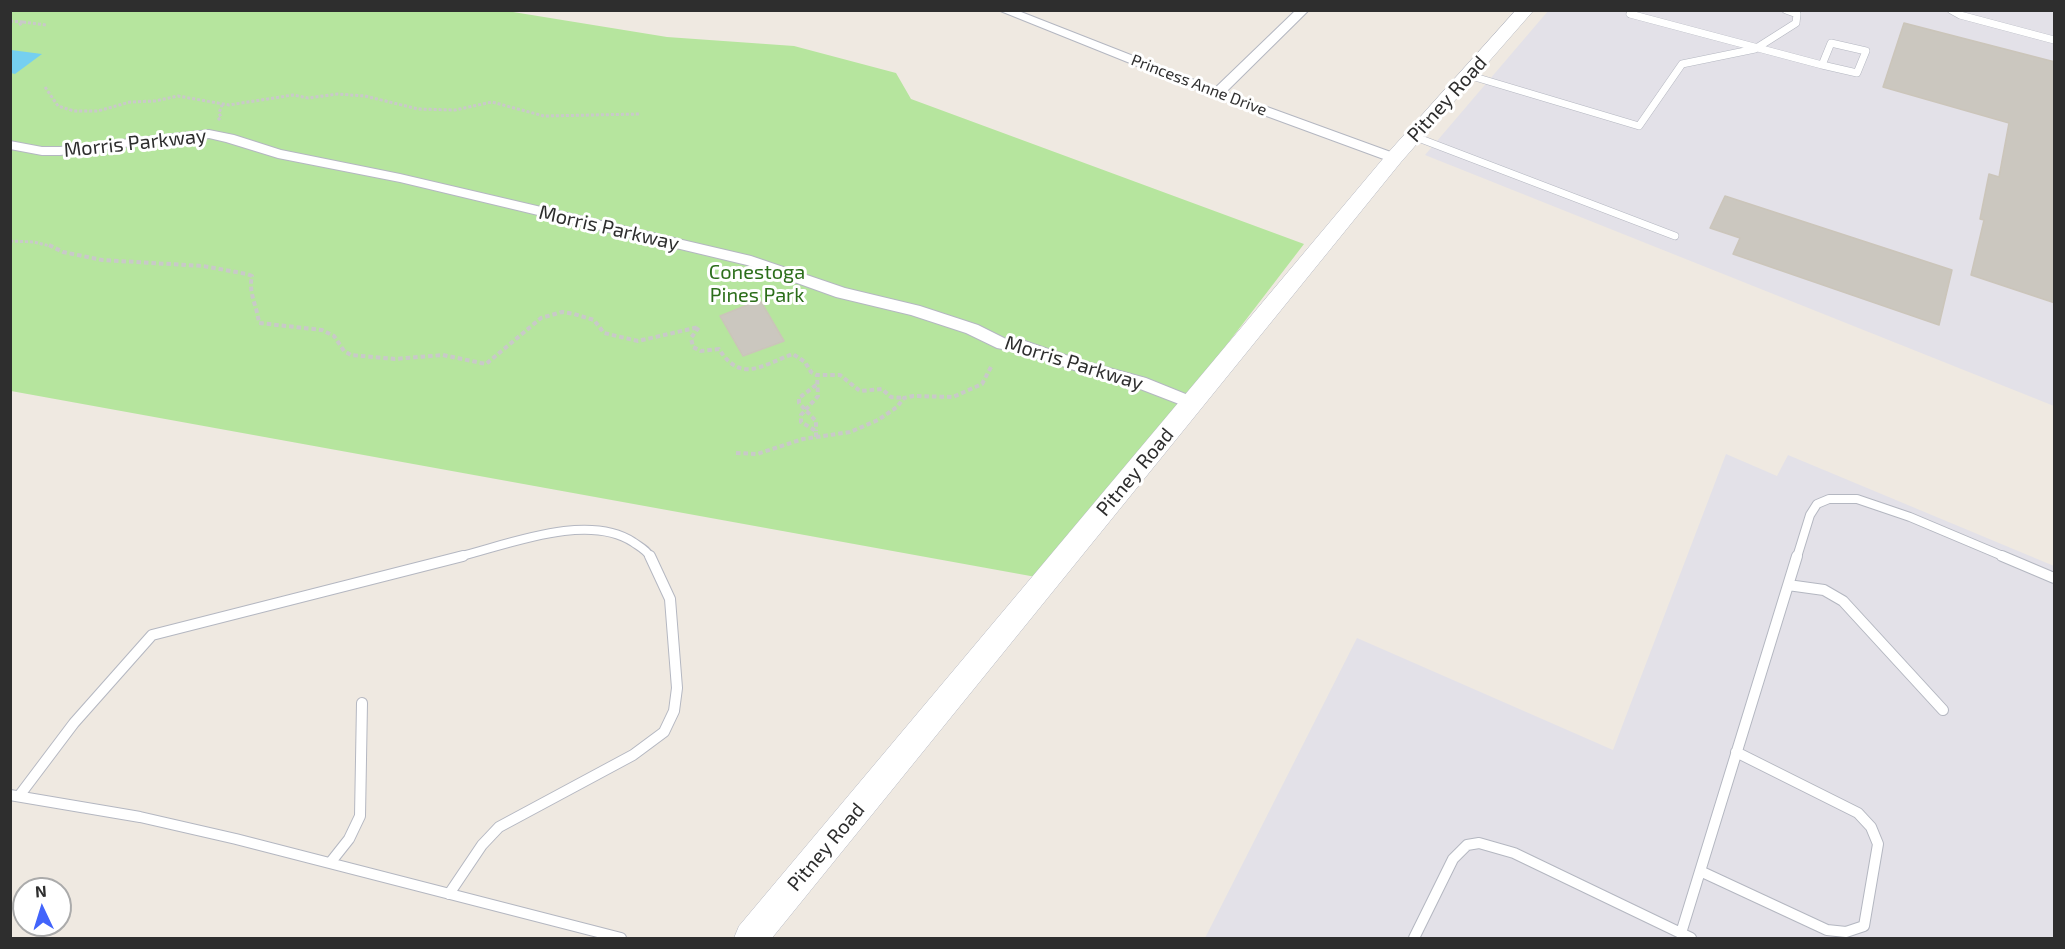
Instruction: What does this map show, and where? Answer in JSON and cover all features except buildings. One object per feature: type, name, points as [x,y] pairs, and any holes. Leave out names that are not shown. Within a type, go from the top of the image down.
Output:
[{"type":"main road","name":"Pitney Road","points":[[751,939],[1394,158],[1526,10]]},
{"type":"street","name":"Princess Anne Drive","points":[[1004,10],[1217,93],[1394,158]]},
{"type":"street","points":[[1217,93],[1300,11]]},
{"type":"street","name":"Morris Parkway","points":[[10,145],[42,151],[60,151],[187,135],[209,134],[229,138],[278,154],[400,178],[751,261],[842,293],[914,310],[972,329],[1003,344],[1025,347],[1080,366],[1140,382],[1192,403]]},
{"type":"lane","points":[[1633,10],[1630,14],[1755,49],[1822,66],[1857,73],[1866,51],[1831,43],[1822,66]]},
{"type":"lane","points":[[1468,75],[1639,126],[1682,64],[1755,49],[1796,23],[1797,14],[1786,10]]},
{"type":"lane","points":[[1951,10],[1960,15],[2055,40]]},
{"type":"lane","points":[[1413,136],[1675,236]]},
{"type":"lane","points":[[1414,939],[1453,857],[1467,845],[1489,844],[1514,853],[1686,936],[1700,871],[1736,752],[1810,515],[1817,504],[1829,499],[1842,498],[1879,505],[2055,578]]},
{"type":"lane","points":[[449,894],[482,845],[499,827],[633,755],[664,732],[674,711],[677,688],[670,599],[648,552],[630,540],[607,531],[561,531],[152,635],[14,795],[140,817],[330,863],[621,939]]},
{"type":"lane","points":[[1788,585],[1824,590],[1843,601],[1943,710]]},
{"type":"lane","points":[[330,863],[349,839],[360,816],[362,703]]},
{"type":"lane","points":[[1700,871],[1827,930],[1855,932],[1864,926],[1878,844],[1869,824],[1858,813],[1736,752]]},
{"type":"path","points":[[10,21],[46,25]]},
{"type":"path","points":[[19,25],[23,22]]},
{"type":"path","points":[[45,87],[58,106],[74,111],[98,111],[130,102],[155,101],[178,96],[229,105],[293,95],[308,98],[347,94],[418,109],[454,110],[492,102],[544,116],[640,114]]},
{"type":"path","points":[[10,241],[44,244],[63,252],[102,260],[203,266],[247,273],[252,276],[249,289],[257,305],[259,323],[302,326],[331,334],[345,353],[351,355],[395,359],[444,355],[486,364],[499,356],[542,318],[553,313],[564,312],[594,320],[604,333],[626,340],[649,340],[699,327],[691,338],[693,347],[701,351],[719,349],[726,363],[734,368],[744,370],[763,367],[793,354],[805,362],[811,372],[817,375],[840,375],[860,391],[882,389],[891,397],[953,397],[982,384],[991,367]]},
{"type":"path","points":[[816,431],[801,422],[801,415],[818,396],[817,375]]},
{"type":"path","points":[[816,385],[799,398],[799,403],[816,421],[816,436]]},
{"type":"path","points":[[736,453],[757,454],[816,436],[837,435],[858,429],[897,407],[904,398]]},
{"type":"shaded area","points":[[1548,11],[2054,11],[2054,406],[1425,155]]},
{"type":"shaded area","points":[[1726,454],[1777,476],[1788,455],[2054,566],[2054,938],[1205,938],[1357,638],[1613,750]]},
{"type":"green space","name":"Conestoga Pines Park","points":[[10,11],[507,11],[667,37],[794,46],[896,73],[911,99],[1304,244],[1047,579],[11,391]]},
{"type":"water","points":[[11,50],[42,54],[15,74],[11,73]]}]
